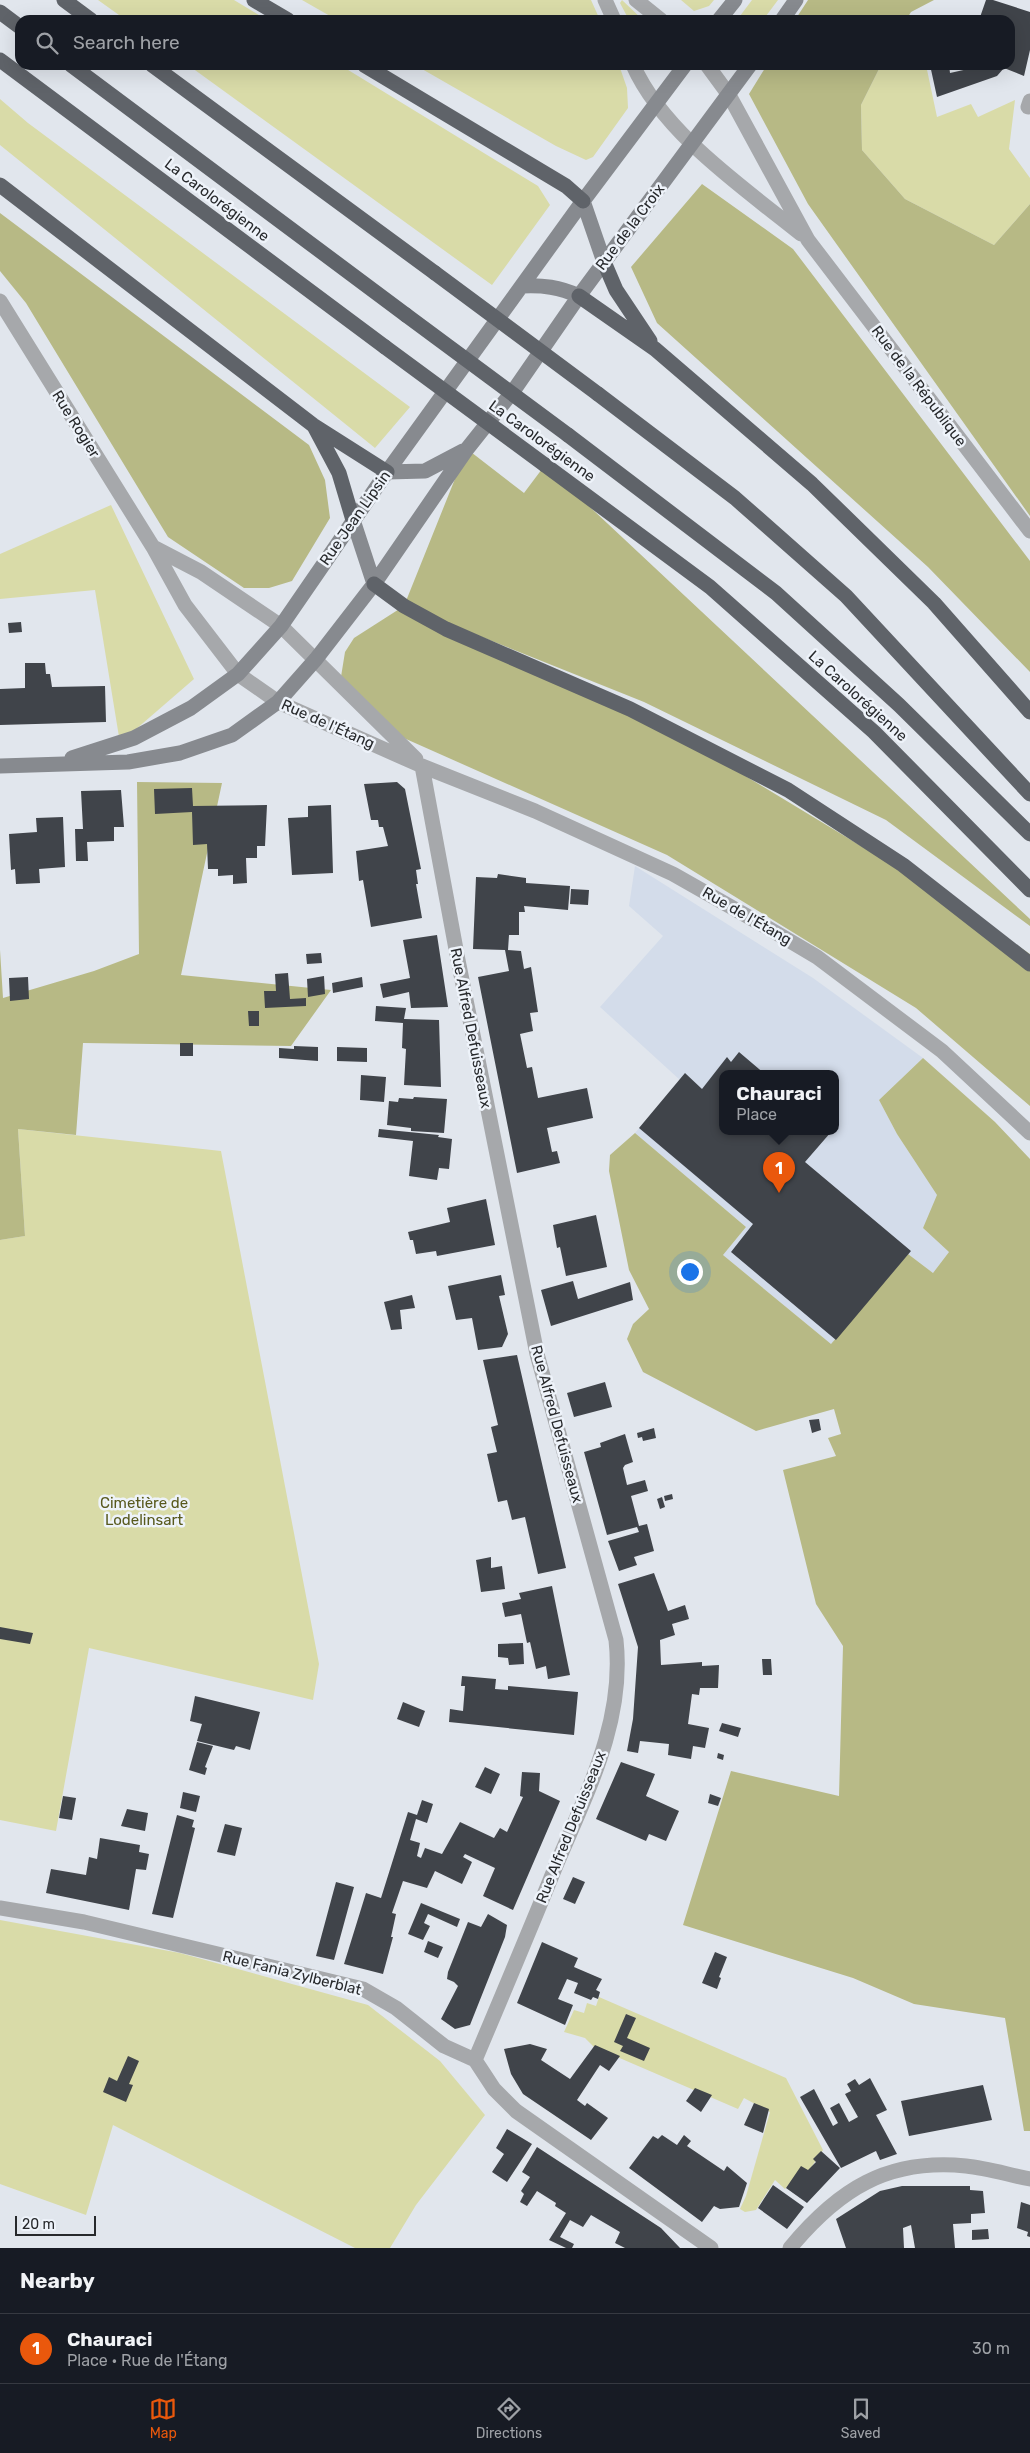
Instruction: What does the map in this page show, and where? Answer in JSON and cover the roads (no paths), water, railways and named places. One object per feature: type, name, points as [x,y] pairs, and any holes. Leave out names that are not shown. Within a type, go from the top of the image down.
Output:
[{"type":"highway","points":[[64,0],[84,15]]},
{"type":"highway","points":[[254,0],[280,15]]},
{"type":"highway","points":[[0,12],[15,23]]},
{"type":"highway","name":"La Carolorégienne","points":[[0,60],[710,587],[874,732],[1030,890]]},
{"type":"highway","name":"La Carolorégienne","points":[[78,70],[568,434],[776,593],[899,705],[1030,834]]},
{"type":"highway","points":[[159,70],[598,394],[735,498],[846,596],[1030,794]]},
{"type":"highway","points":[[372,70],[566,186],[583,201]]},
{"type":"highway","points":[[0,185],[313,425],[387,472]]},
{"type":"highway","points":[[604,262],[616,290],[655,349]]},
{"type":"highway","points":[[578,296],[655,349],[812,484],[934,603],[1030,712]]},
{"type":"highway","points":[[313,425],[339,473],[353,520]]},
{"type":"highway","points":[[374,584],[404,606],[446,629],[630,709],[788,790],[903,865],[1030,964]]},
{"type":"street","points":[[605,0],[612,15]]},
{"type":"street","points":[[636,0],[655,15]]},
{"type":"street","points":[[723,15],[734,0]]},
{"type":"street","points":[[786,15],[796,0]]},
{"type":"street","name":"Rue de la République","points":[[637,70],[656,104],[692,144],[808,240]]},
{"type":"street","points":[[522,286],[681,70]]},
{"type":"street","name":"Rue de la République","points":[[710,70],[728,95],[808,240],[1030,532]]},
{"type":"street","name":"Rue de la Croix","points":[[467,449],[514,390],[578,296],[746,70]]},
{"type":"street","points":[[583,201],[604,262]]},
{"type":"street","points":[[522,286],[552,287],[578,296]]},
{"type":"street","name":"Rue Jean Lipsin","points":[[55,764],[134,738],[191,708],[238,674],[281,626],[387,472],[522,286]]},
{"type":"street","name":"Rue Rogier","points":[[0,301],[152,547],[185,604],[238,674]]},
{"type":"street","points":[[387,472],[425,471],[467,449]]},
{"type":"street","points":[[0,766],[128,762],[180,753],[232,734],[278,702],[316,658],[374,584],[467,449]]},
{"type":"street","points":[[353,520],[374,584]]},
{"type":"street","points":[[152,547],[201,572],[281,626]]},
{"type":"street","name":"Rue de l'Étang","points":[[281,626],[316,658],[422,766]]},
{"type":"street","name":"Rue de l'Étang","points":[[238,674],[278,702],[422,766],[535,812],[673,874],[817,957],[942,1051],[1030,1133]]},
{"type":"street","name":"Rue Alfred Defuisseaux","points":[[422,766],[458,960],[538,1354],[616,1640],[619,1667],[617,1694],[602,1753],[475,2060]]},
{"type":"street","name":"Rue Fania Zylberblat","points":[[0,1908],[84,1922],[362,1988],[396,2008],[444,2046],[475,2060]]},
{"type":"street","points":[[475,2060],[494,2089],[516,2111],[711,2248]]},
{"type":"street","points":[[790,2248],[824,2209],[844,2195],[880,2176],[896,2171],[939,2165],[967,2166],[1030,2179]]},
{"type":"place","name":"Chauraci","points":[[779,1193]]},
{"type":"park label","name":"Cimetière de Lodelinsart","points":[[144,1512]]}]
